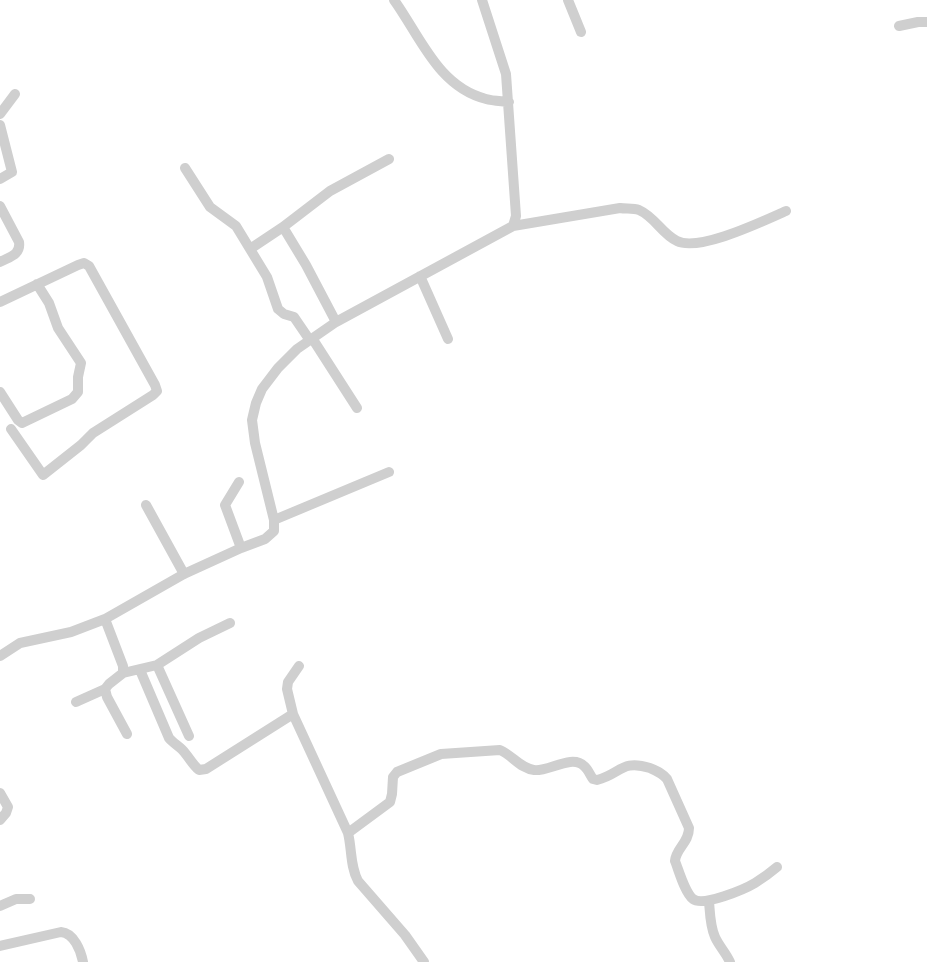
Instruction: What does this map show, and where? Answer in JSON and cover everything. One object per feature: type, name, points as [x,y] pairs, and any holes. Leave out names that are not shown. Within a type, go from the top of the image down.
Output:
[{"type":"street","points":[[394,0],[432,60],[446,76],[468,92],[485,99],[509,102]]},
{"type":"street","points":[[482,0],[506,74],[516,216],[513,226]]},
{"type":"street","points":[[568,0],[581,32]]},
{"type":"street","points":[[899,26],[927,22]]},
{"type":"street","points":[[0,114],[15,94]]},
{"type":"street","points":[[0,125],[12,172],[0,179]]},
{"type":"street","points":[[250,249],[330,191],[389,159]]},
{"type":"street","points":[[185,168],[210,207],[232,222],[267,277],[280,312],[294,317],[357,408]]},
{"type":"street","points":[[0,206],[20,247],[15,255],[0,262]]},
{"type":"street","points":[[0,656],[20,643],[71,632],[105,619],[184,574],[241,548],[265,540],[274,531],[274,520],[255,443],[252,420],[256,403],[262,388],[278,368],[310,339],[336,322],[513,226],[620,208],[638,210],[650,217],[669,236],[678,242],[697,244],[753,226],[786,211]]},
{"type":"street","points":[[282,227],[306,265],[336,322]]},
{"type":"street","points":[[0,302],[84,263],[89,266],[155,385],[156,391],[153,395],[93,433],[43,475],[11,429]]},
{"type":"street","points":[[420,276],[448,339]]},
{"type":"street","points":[[0,392],[18,420],[22,423],[72,399],[78,392],[80,359],[58,328],[49,303],[37,284]]},
{"type":"street","points":[[274,520],[389,472]]},
{"type":"street","points":[[239,482],[227,498],[225,505],[241,548]]},
{"type":"street","points":[[146,505],[184,574]]},
{"type":"street","points":[[105,619],[123,666],[123,673]]},
{"type":"street","points":[[76,702],[105,690],[109,684],[123,673],[157,665],[199,638],[230,623]]},
{"type":"street","points":[[157,665],[189,736]]},
{"type":"street","points":[[300,666],[288,682],[286,689],[293,714],[348,833],[351,844],[352,866],[358,882],[405,936],[424,962]]},
{"type":"street","points":[[140,670],[169,738],[173,744],[185,752],[199,770],[206,769],[293,714]]},
{"type":"street","points":[[105,690],[127,734]]},
{"type":"street","points":[[348,833],[390,802],[393,777],[397,772],[441,754],[500,750],[532,770],[541,770],[566,763],[579,763],[585,766],[593,779],[597,780],[629,765],[636,764],[657,770],[667,779],[689,828],[687,841],[675,856],[675,861],[689,894],[694,900],[700,902],[709,901],[748,887],[777,867]]},
{"type":"street","points":[[0,792],[8,807],[0,820]]},
{"type":"street","points":[[0,906],[16,899],[30,899]]},
{"type":"street","points":[[709,901],[711,927],[714,936],[730,962]]},
{"type":"street","points":[[0,946],[61,932],[67,933],[71,936],[84,962]]}]
